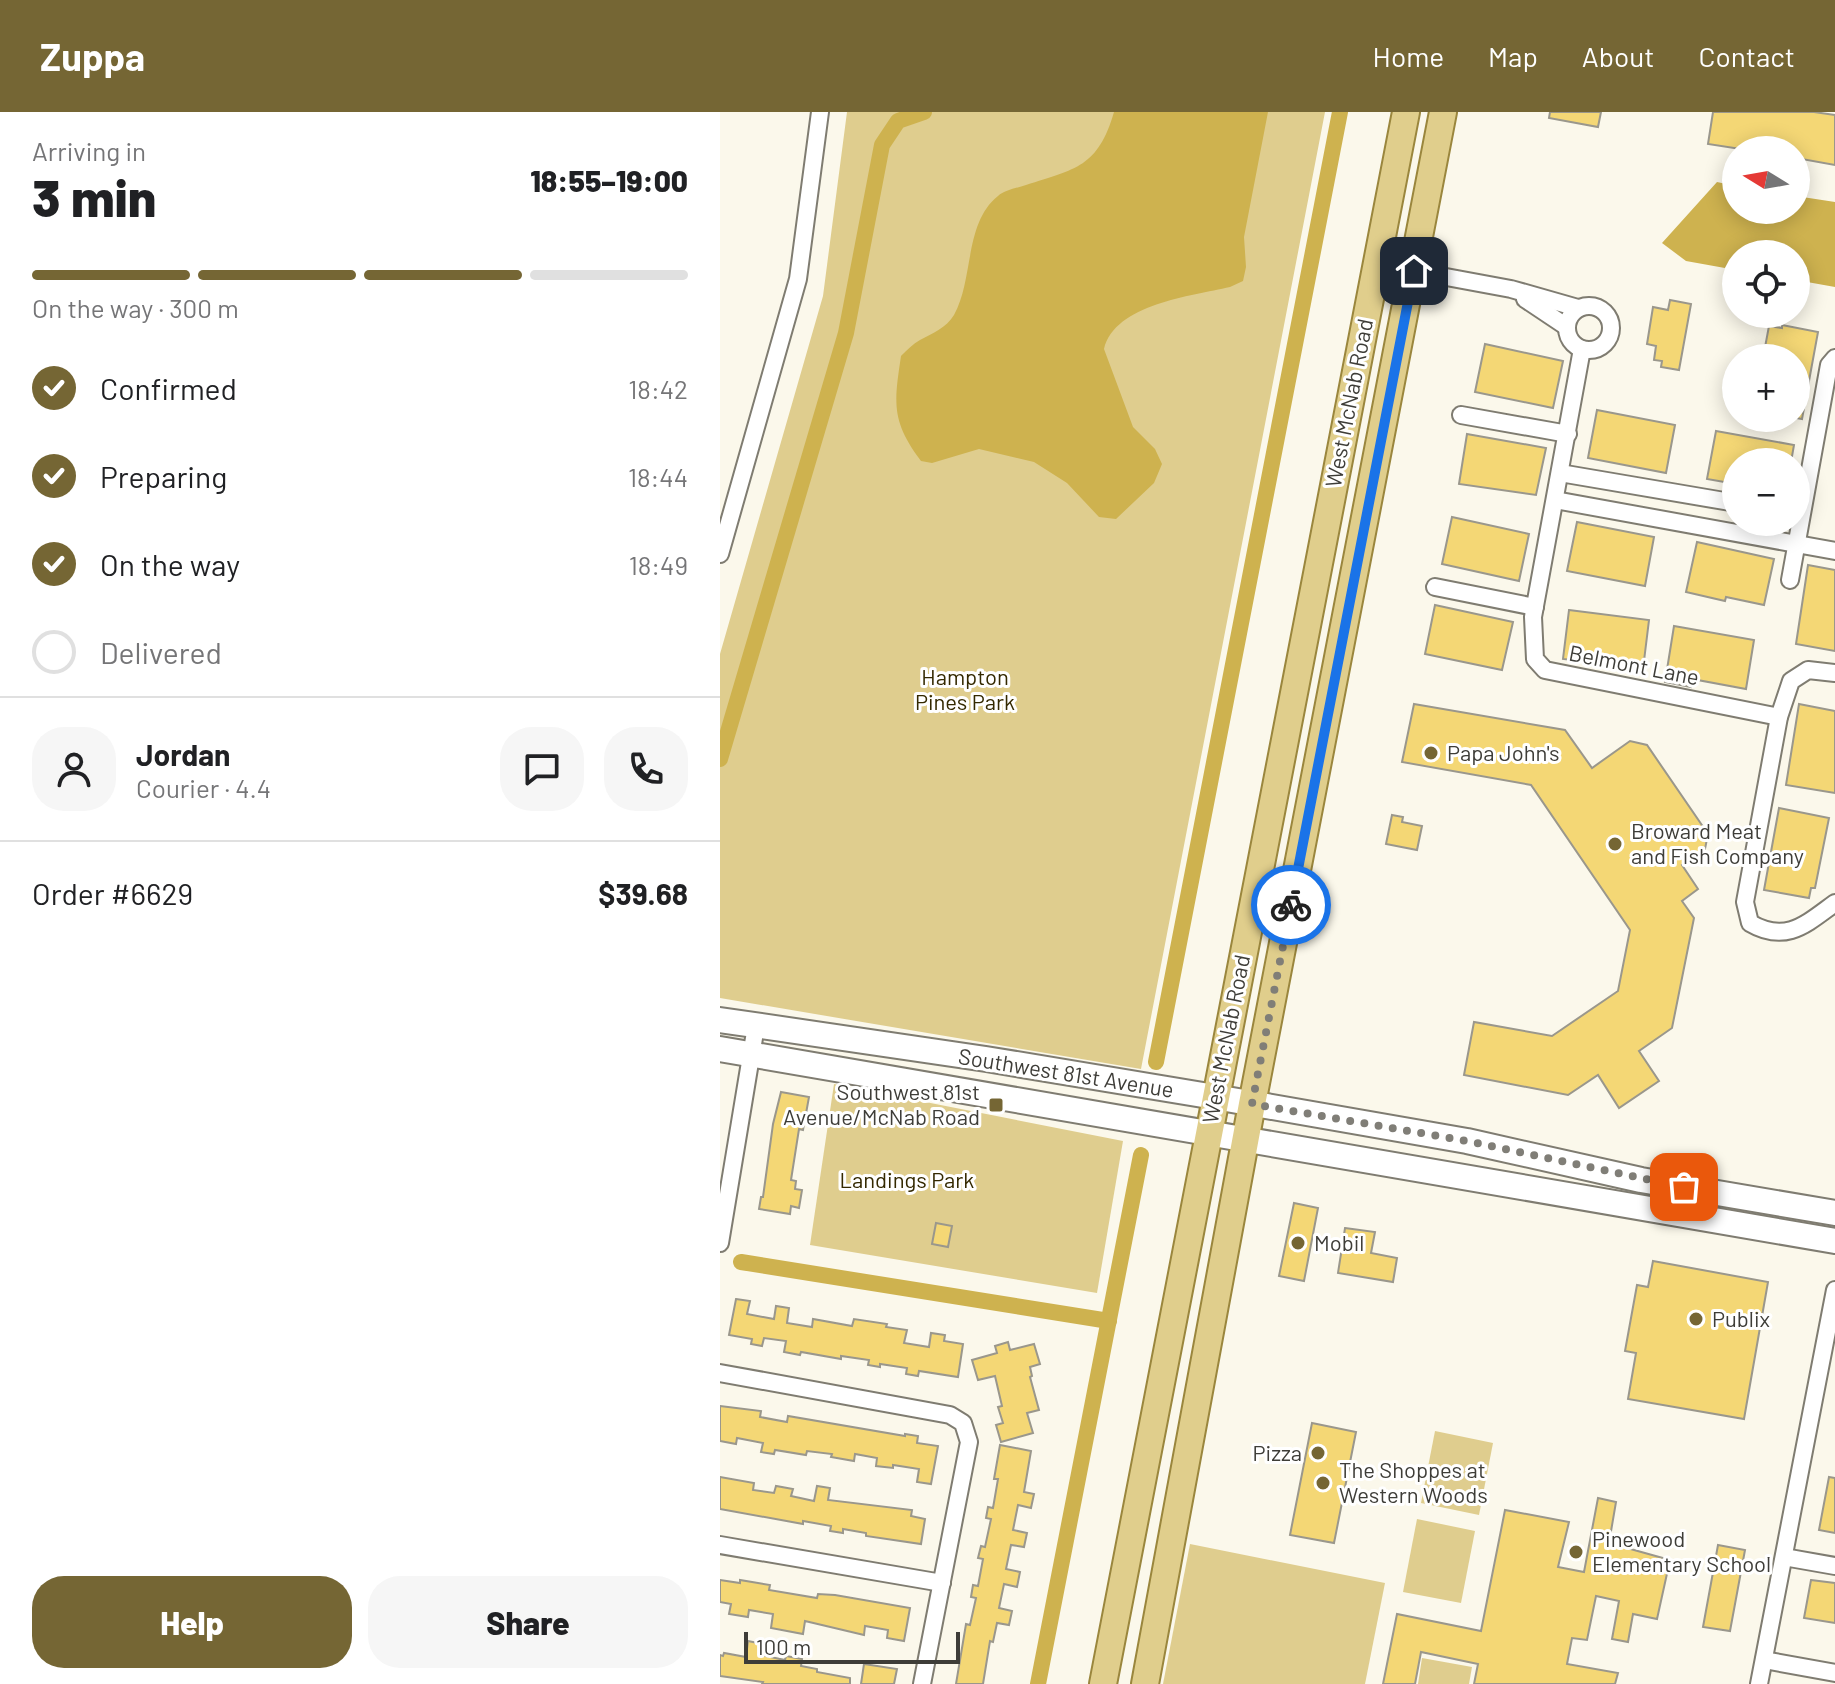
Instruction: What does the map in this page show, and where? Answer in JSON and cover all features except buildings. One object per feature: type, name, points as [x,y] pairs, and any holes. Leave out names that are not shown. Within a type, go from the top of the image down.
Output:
[{"type":"main road","name":"West McNab Road","points":[[1103,1684],[1406,112]]},
{"type":"main road","name":"West McNab Road","points":[[1145,1684],[1252,1104],[1443,112]]},
{"type":"main road","points":[[1292,695],[1330,701]]},
{"type":"street","points":[[720,554],[798,279],[820,112]]},
{"type":"street","points":[[1376,264],[1511,289],[1578,308],[1600,308],[1612,326],[1603,346],[1582,349],[1571,341],[1567,327],[1578,308]]},
{"type":"street","points":[[1511,289],[1567,327]]},
{"type":"street","name":"Belmont Lane","points":[[1582,349],[1533,617],[1535,659],[1545,670],[1779,717]]},
{"type":"street","points":[[1810,459],[1829,365],[1835,358]]},
{"type":"street","points":[[1461,415],[1568,434]]},
{"type":"street","points":[[1560,473],[1722,501]]},
{"type":"street","points":[[1555,500],[1835,551]]},
{"type":"street","points":[[1790,580],[1797,536]]},
{"type":"street","points":[[1435,587],[1535,607]]},
{"type":"street","points":[[1835,673],[1808,670],[1791,681],[1779,717],[1745,902],[1750,923],[1764,931],[1791,932],[1835,903]]},
{"type":"street","name":"Southwest 81st Avenue","points":[[720,1020],[1215,1097],[1467,1141],[1641,1180],[1835,1213]]},
{"type":"street","points":[[720,1243],[756,1026]]},
{"type":"street","name":"Southwest 81st Avenue","points":[[720,1049],[1835,1241]]},
{"type":"street","points":[[1759,1684],[1830,1348],[1835,1290]]},
{"type":"street","points":[[720,1373],[950,1415],[963,1423],[969,1442],[922,1684]]},
{"type":"street","points":[[720,1545],[942,1583]]},
{"type":"street","points":[[1784,1557],[1835,1566]]},
{"type":"street","points":[[1764,1660],[1835,1673]]},
{"type":"green space","name":"Hampton Pines Park","points":[[847,112],[1325,112],[1141,1069],[720,998],[720,654],[823,296]]},
{"type":"green space","name":"Landings Park","points":[[834,1084],[1123,1141],[1097,1293],[810,1245]]},
{"type":"green space","points":[[1435,1431],[1493,1443],[1479,1515],[1421,1503]]},
{"type":"green space","points":[[1417,1519],[1475,1531],[1461,1603],[1403,1592]]},
{"type":"green space","points":[[1190,1544],[1385,1583],[1365,1684],[1163,1684]]},
{"type":"green space","points":[[1422,1658],[1472,1667],[1469,1684],[1418,1684]]},
{"type":"shaded area","points":[[1114,112],[1268,112],[1244,237],[1246,267],[1243,281],[1230,287],[1156,304],[1138,312],[1111,334],[1104,349],[1133,427],[1155,449],[1162,464],[1154,483],[1116,519],[1099,517],[1067,483],[1034,462],[979,449],[932,463],[921,461],[904,434],[896,399],[901,356],[917,342],[943,327],[954,315],[965,285],[974,236],[987,207],[1004,192],[1059,175],[1083,163],[1101,144]]},
{"type":"shaded area","points":[[1717,182],[1722,183],[1722,224],[1810,224],[1810,198],[1835,202],[1835,287],[1810,283],[1810,240],[1722,240],[1722,267],[1686,261],[1662,243]]},
{"type":"waterway","points":[[720,759],[846,333],[882,145],[898,121],[924,112]]},
{"type":"waterway","points":[[1156,1062],[1340,112]]},
{"type":"waterway","points":[[1038,1684],[1141,1155]]},
{"type":"waterway","points":[[741,1262],[1109,1321]]},
{"type":"way so far","points":[[1291,905],[1252,1104],[1467,1141],[1684,1187]]},
{"type":"place","name":"Papa John's","points":[[1431,753]]},
{"type":"place","name":"Broward Meat and Fish Company","points":[[1615,844]]},
{"type":"place","name":"Southwest 81st Avenue/McNab Road","points":[[996,1105]]},
{"type":"place","name":"Mobil","points":[[1298,1243]]},
{"type":"place","name":"Publix","points":[[1696,1319]]},
{"type":"place","name":"Pizza","points":[[1318,1453]]},
{"type":"place","name":"The Shoppes at Western Woods","points":[[1323,1483]]},
{"type":"place","name":"Pinewood Elementary School","points":[[1576,1552]]},
{"type":"route","points":[[1291,905],[1414,271]]}]
